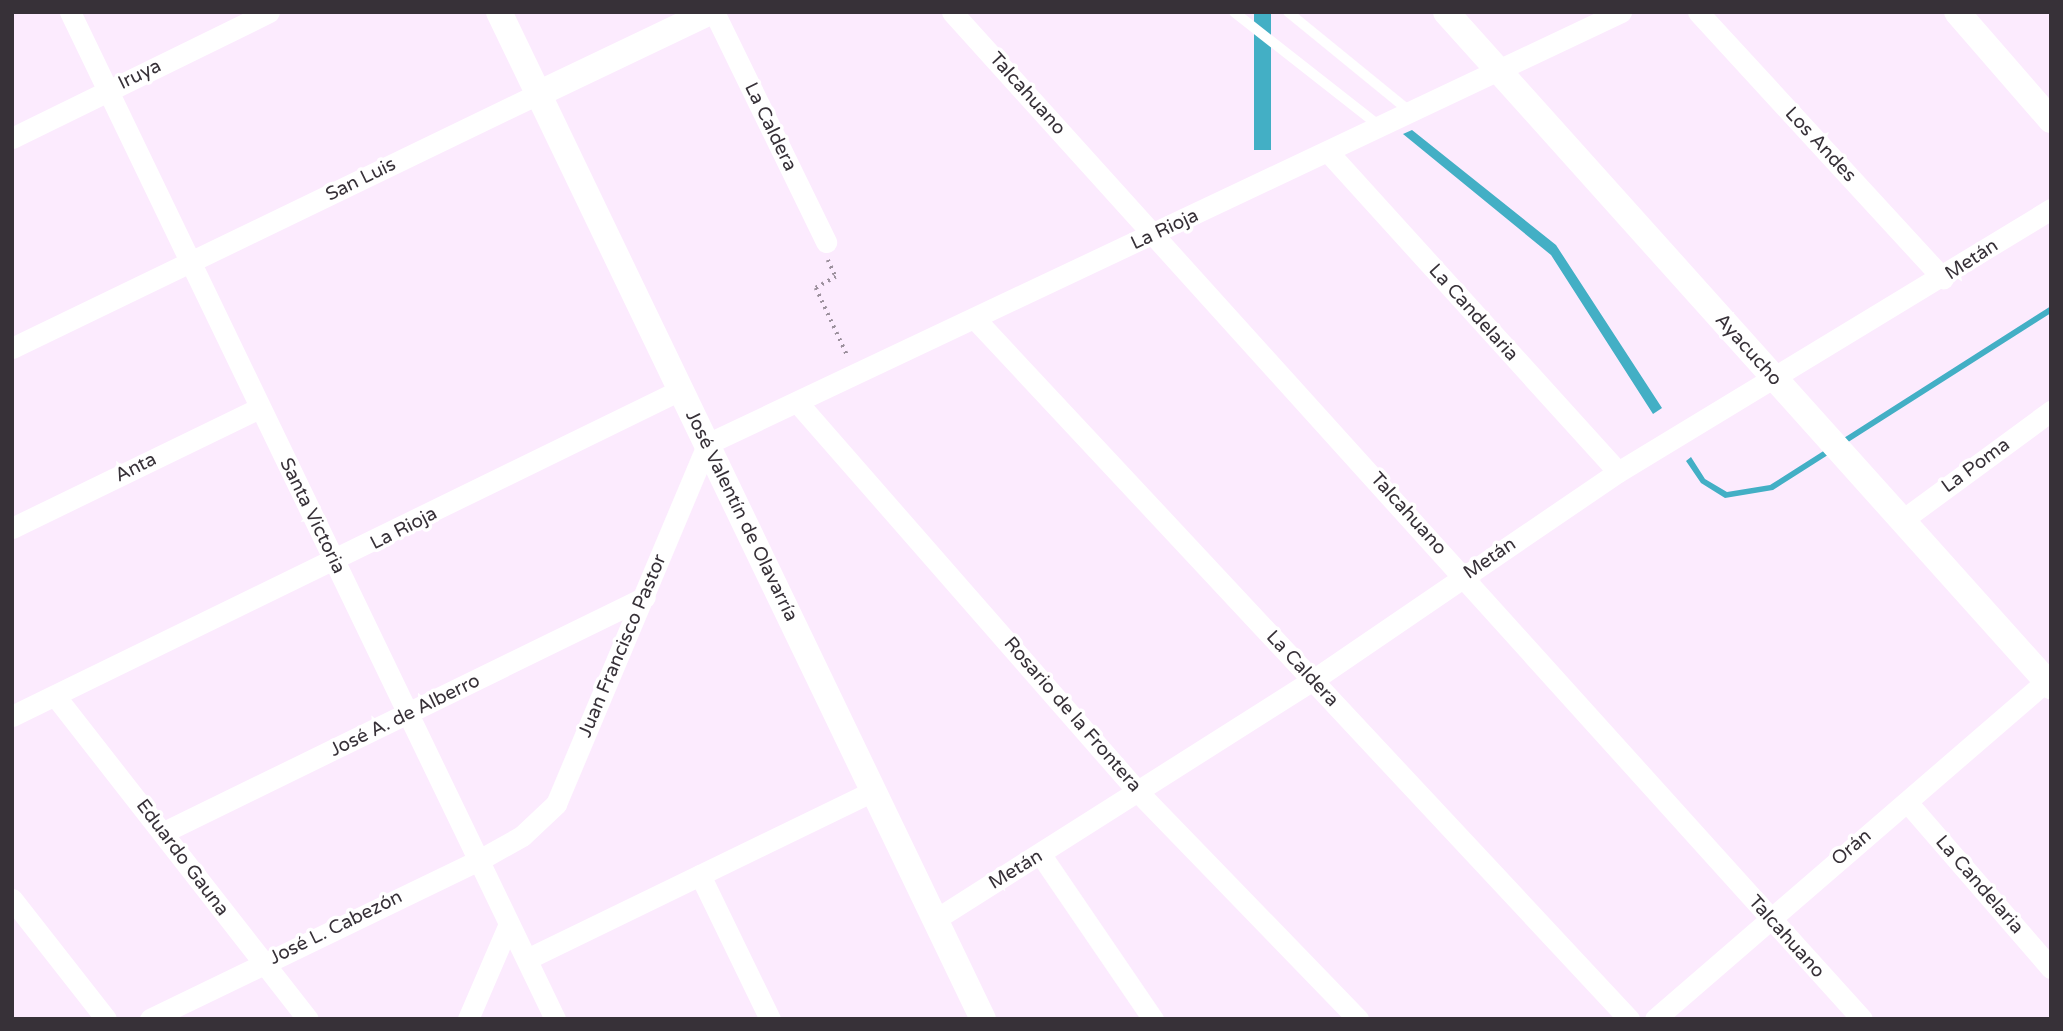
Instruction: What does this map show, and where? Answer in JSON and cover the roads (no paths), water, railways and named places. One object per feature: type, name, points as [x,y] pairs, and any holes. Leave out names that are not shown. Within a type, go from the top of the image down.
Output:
[{"type":"street","name":"Santa Victoria","points":[[70,12],[259,408],[481,859],[555,1019]]},
{"type":"street","name":"Iruya","points":[[12,138],[269,12]]},
{"type":"street","name":"José Valentín de Olavarría","points":[[499,12],[983,1019]]},
{"type":"street","name":"San Luis","points":[[12,348],[712,12]]},
{"type":"street","name":"La Caldera","points":[[712,12],[826,242]]},
{"type":"street","name":"Talcahuano","points":[[952,12],[1465,576],[1862,1019]]},
{"type":"street","name":"Ayacucho","points":[[1446,12],[1836,450],[2049,682]]},
{"type":"street","name":"La Rioja","points":[[707,444],[1155,236],[1329,153],[1377,124],[1499,72],[1621,12]]},
{"type":"street","name":"Los Andes","points":[[1698,12],[1943,278]]},
{"type":"street","points":[[1956,12],[2051,120]]},
{"type":"street","name":"La Candelaria","points":[[1329,153],[1618,472]]},
{"type":"street","name":"Metán","points":[[936,919],[1139,793],[1313,680],[1618,472],[1772,375],[1943,278],[2051,209]]},
{"type":"street","name":"La Caldera","points":[[976,320],[1629,1019]]},
{"type":"street","name":"La Rioja","points":[[12,716],[335,563],[680,390]]},
{"type":"street","name":"Rosario de la Frontera","points":[[797,402],[1139,793],[1358,1019]]},
{"type":"street","name":"Anta","points":[[12,528],[259,408]]},
{"type":"street","name":"La Poma","points":[[1901,521],[2051,411]]},
{"type":"street","name":"Juan Francisco Pastor","points":[[522,836],[556,803],[645,597],[707,444]]},
{"type":"street","name":"José A. de Alberro","points":[[164,832],[645,597]]},
{"type":"street","name":"Orán","points":[[1655,1019],[1769,918],[2049,682]]},
{"type":"street","name":"Eduardo Gauna","points":[[56,697],[308,1019]]},
{"type":"street","points":[[527,959],[873,791]]},
{"type":"street","name":"La Candelaria","points":[[1907,802],[2051,968]]},
{"type":"street","name":"José L. Cabezón","points":[[150,1019],[481,859],[522,836]]},
{"type":"street","points":[[1041,855],[1153,1019]]},
{"type":"street","points":[[700,875],[770,1019]]},
{"type":"street","points":[[13,902],[106,1019]]},
{"type":"street","points":[[468,1019],[509,924]]},
{"type":"lane","points":[[1234,12],[1377,124]]},
{"type":"lane","points":[[1288,12],[1407,110]]},
{"type":"water","points":[[1254,12],[1271,12],[1271,150],[1254,150]]},
{"type":"water","points":[[1412,130],[1556,245],[1662,408],[1653,414],[1551,255],[1403,134]]},
{"type":"water","points":[[2051,306],[2051,313],[1773,490],[1725,498],[1701,483],[1686,461],[1691,457],[1705,479],[1727,492],[1770,485]]}]
